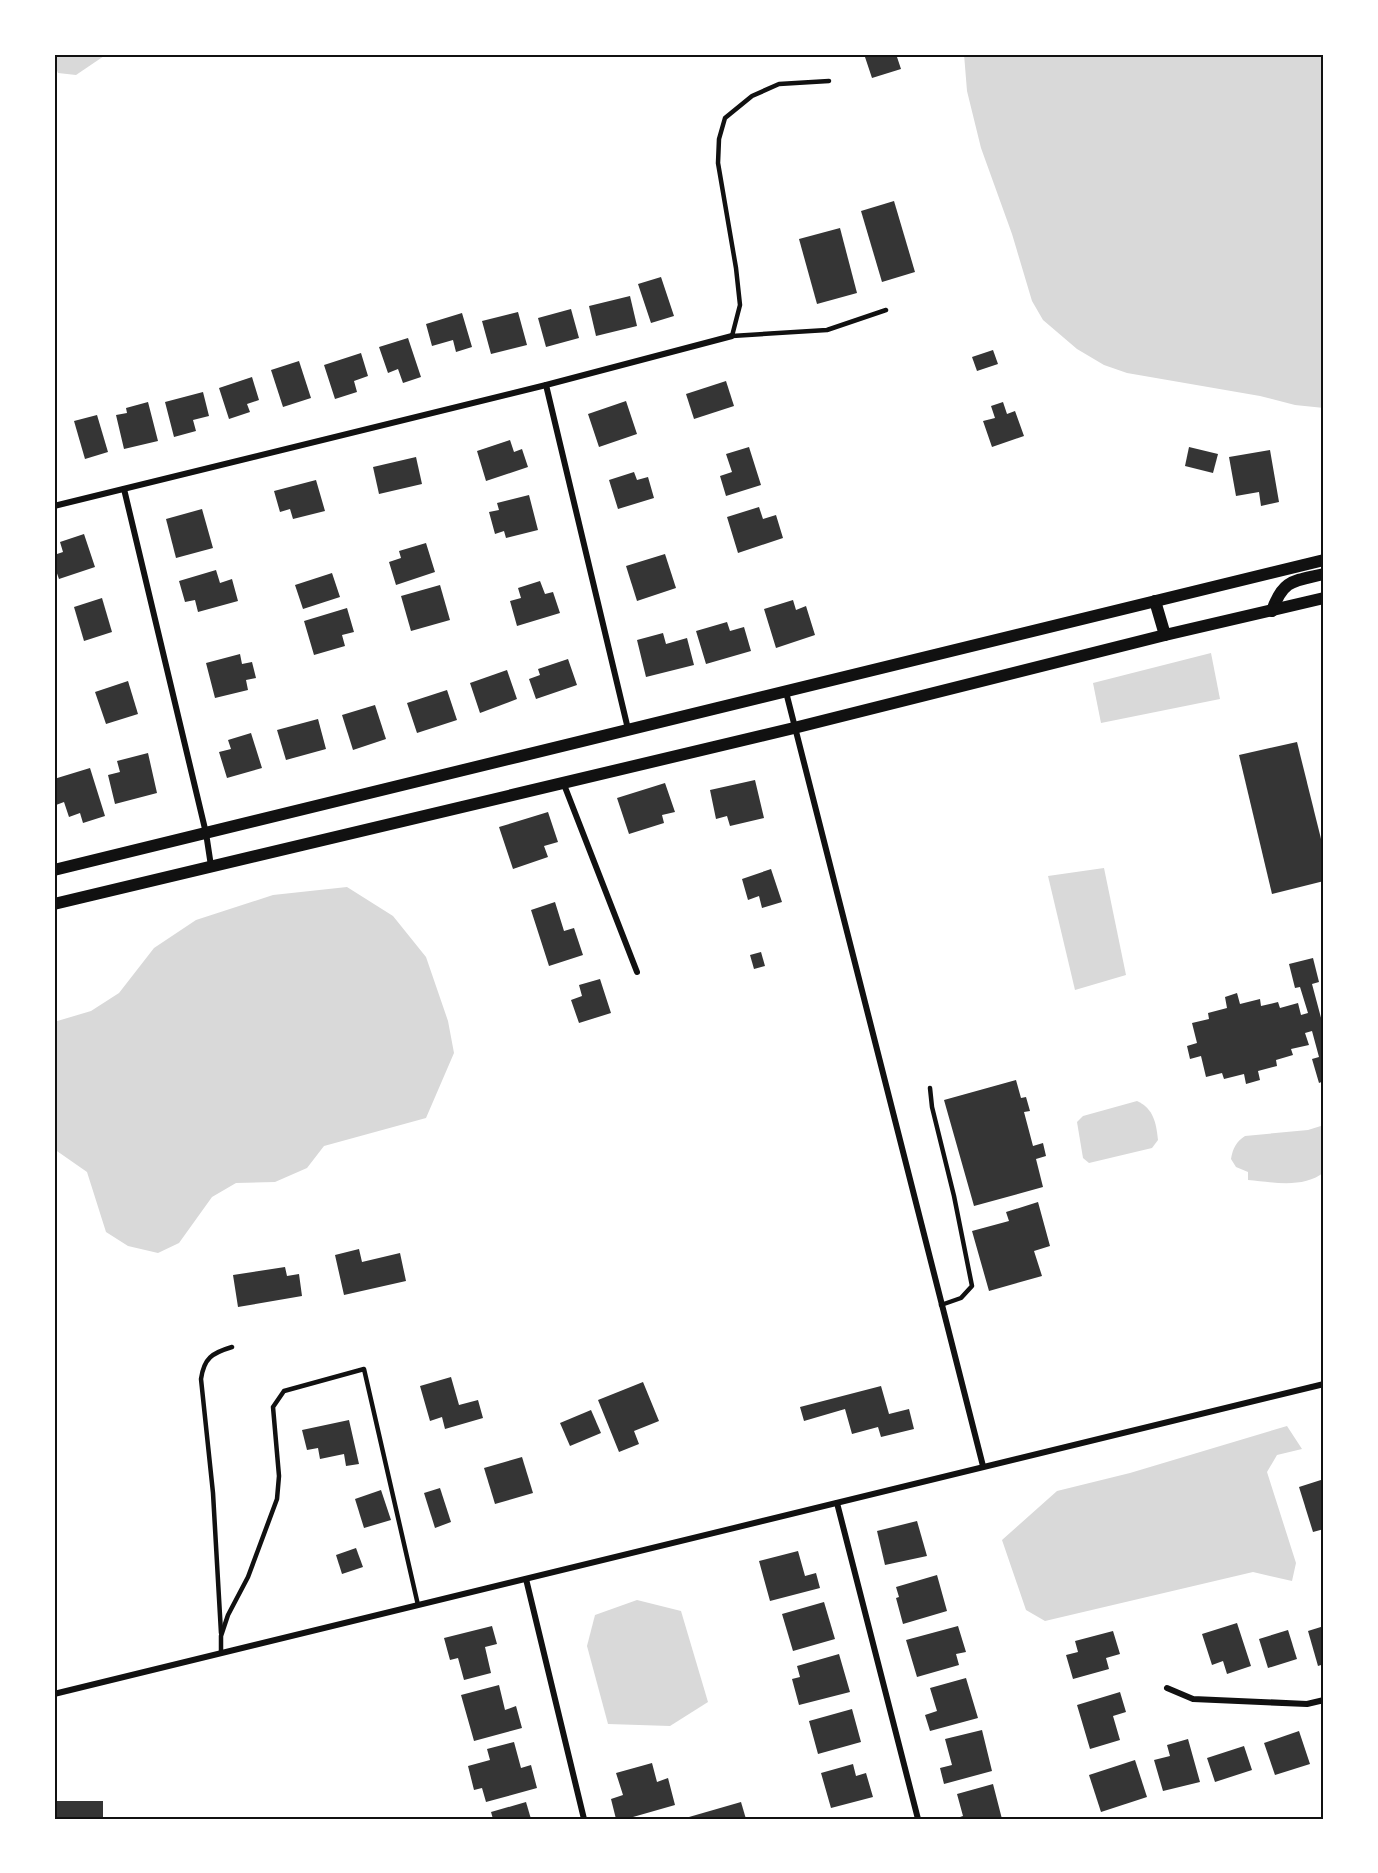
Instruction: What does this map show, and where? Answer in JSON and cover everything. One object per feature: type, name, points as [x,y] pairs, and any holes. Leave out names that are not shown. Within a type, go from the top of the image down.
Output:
[{"type":"main road","points":[[54,870],[1324,561]]},
{"type":"main road","points":[[1272,611],[1283,587],[1295,581],[1324,574]]},
{"type":"main road","points":[[54,904],[794,728],[1165,635],[1324,598]]},
{"type":"main road","points":[[1155,601],[1165,635]]},
{"type":"street","points":[[54,506],[546,385],[732,336]]},
{"type":"street","points":[[546,385],[628,729]]},
{"type":"street","points":[[124,489],[206,833],[211,866]]},
{"type":"street","points":[[786,692],[982,1466]]},
{"type":"street","points":[[562,782],[637,972]]},
{"type":"street","points":[[54,1694],[1324,1384]]},
{"type":"street","points":[[837,1503],[918,1819]]},
{"type":"street","points":[[526,1579],[584,1819]]},
{"type":"street","points":[[1167,1688],[1193,1699],[1307,1704],[1324,1700]]},
{"type":"lane","points":[[829,81],[779,84],[752,96],[725,118],[719,139],[717,163],[736,268],[740,305],[732,336],[827,330],[886,310]]},
{"type":"lane","points":[[930,1088],[932,1107],[954,1196],[972,1286],[962,1298],[941,1305]]},
{"type":"lane","points":[[221,1653],[213,1492],[201,1379],[203,1364],[221,1350],[232,1347]]},
{"type":"lane","points":[[221,1636],[228,1615],[248,1577],[277,1499],[279,1476],[273,1407],[284,1390],[364,1369],[418,1605]]},
{"type":"shaded area","points":[[54,54],[107,54],[76,75],[58,73],[54,64]]},
{"type":"shaded area","points":[[964,54],[1324,54],[1324,408],[1295,405],[1260,396],[1127,373],[1104,365],[1077,349],[1043,320],[1032,301],[1012,234],[981,148],[967,91]]},
{"type":"shaded area","points":[[1211,653],[1220,699],[1101,723],[1093,683]]},
{"type":"shaded area","points":[[1104,868],[1126,975],[1075,990],[1048,876]]},
{"type":"shaded area","points":[[347,887],[393,916],[426,957],[448,1021],[454,1053],[426,1118],[324,1146],[307,1168],[275,1182],[236,1183],[212,1197],[179,1243],[158,1253],[128,1246],[106,1232],[87,1172],[54,1149],[54,1022],[91,1011],[119,993],[154,948],[196,920],[273,895]]},
{"type":"shaded area","points":[[1137,1101],[1151,1112],[1155,1122],[1158,1140],[1152,1148],[1089,1163],[1083,1158],[1077,1122],[1083,1116]]},
{"type":"shaded area","points":[[1324,1125],[1324,1172],[1307,1181],[1277,1183],[1248,1180],[1248,1172],[1236,1167],[1231,1159],[1235,1146],[1245,1136],[1308,1130]]},
{"type":"shaded area","points":[[1287,1426],[1302,1449],[1277,1455],[1267,1472],[1296,1563],[1292,1581],[1253,1572],[1045,1621],[1026,1610],[1002,1540],[1057,1491],[1130,1473]]},
{"type":"shaded area","points":[[637,1600],[681,1611],[708,1702],[670,1726],[608,1724],[587,1646],[595,1615]]},
{"type":"building","points":[[864,54],[896,54],[901,69],[872,78]]},
{"type":"building","points":[[894,201],[915,272],[882,282],[861,211]]},
{"type":"building","points":[[840,228],[857,293],[817,304],[799,239]]},
{"type":"building","points":[[661,277],[674,316],[651,323],[638,284]]},
{"type":"building","points":[[630,296],[637,326],[596,336],[589,306]]},
{"type":"building","points":[[571,309],[579,338],[546,347],[538,318]]},
{"type":"building","points":[[518,312],[527,345],[491,354],[482,321]]},
{"type":"building","points":[[462,313],[472,347],[456,352],[453,340],[432,346],[426,324]]},
{"type":"building","points":[[408,338],[421,377],[403,383],[398,369],[388,373],[379,347]]},
{"type":"building","points":[[993,350],[998,364],[977,371],[972,357]]},
{"type":"building","points":[[361,353],[368,376],[354,381],[357,392],[335,399],[324,365]]},
{"type":"building","points":[[299,361],[311,398],[283,407],[271,370]]},
{"type":"building","points":[[252,377],[259,400],[247,404],[250,412],[229,419],[219,388]]},
{"type":"building","points":[[726,381],[734,406],[694,419],[686,394]]},
{"type":"building","points":[[203,392],[209,416],[193,420],[196,431],[174,437],[165,402]]},
{"type":"building","points":[[626,401],[637,434],[599,447],[588,414]]},
{"type":"building","points":[[148,402],[158,441],[124,449],[116,415],[127,413],[126,408]]},
{"type":"building","points":[[1003,402],[1007,414],[1015,411],[1024,436],[992,447],[983,421],[995,418],[991,406]]},
{"type":"building","points":[[97,415],[108,452],[85,459],[74,421]]},
{"type":"building","points":[[510,440],[514,452],[522,449],[528,467],[486,481],[477,451]]},
{"type":"building","points":[[749,447],[761,485],[726,496],[720,476],[732,472],[726,454]]},
{"type":"building","points":[[1189,447],[1218,454],[1213,473],[1185,466]]},
{"type":"building","points":[[1270,450],[1279,502],[1261,506],[1259,492],[1236,496],[1229,457]]},
{"type":"building","points":[[416,457],[422,484],[379,494],[373,467]]},
{"type":"building","points":[[634,472],[637,480],[648,477],[654,498],[618,509],[609,480]]},
{"type":"building","points":[[316,480],[325,511],[293,519],[290,509],[280,512],[274,491]]},
{"type":"building","points":[[529,495],[538,530],[506,538],[504,531],[495,534],[489,512],[499,510],[497,503]]},
{"type":"building","points":[[759,507],[763,519],[776,515],[783,538],[738,553],[727,517]]},
{"type":"building","points":[[202,509],[213,548],[176,558],[166,519]]},
{"type":"building","points":[[84,534],[95,567],[59,579],[54,565],[54,555],[63,552],[60,542]]},
{"type":"building","points":[[426,543],[435,572],[396,585],[389,562],[401,558],[399,551]]},
{"type":"building","points":[[665,554],[676,588],[637,601],[626,566]]},
{"type":"building","points":[[216,570],[220,583],[232,579],[238,601],[198,612],[195,600],[185,602],[179,581]]},
{"type":"building","points":[[332,573],[340,597],[303,609],[295,585]]},
{"type":"building","points":[[540,581],[545,594],[553,592],[560,613],[517,626],[510,601],[521,598],[518,588]]},
{"type":"building","points":[[440,585],[450,620],[411,631],[401,596]]},
{"type":"building","points":[[102,598],[112,632],[84,641],[74,607]]},
{"type":"building","points":[[793,600],[796,610],[806,606],[815,635],[776,648],[764,609]]},
{"type":"building","points":[[347,608],[354,632],[342,635],[345,646],[314,655],[304,621]]},
{"type":"building","points":[[727,622],[730,631],[744,627],[751,651],[706,664],[696,631]]},
{"type":"building","points":[[663,633],[666,644],[687,638],[694,665],[646,677],[637,640]]},
{"type":"building","points":[[240,654],[242,664],[252,662],[256,678],[246,680],[248,690],[215,698],[206,663]]},
{"type":"building","points":[[568,659],[577,685],[536,699],[529,679],[540,675],[538,669]]},
{"type":"building","points":[[507,670],[517,699],[480,713],[470,683]]},
{"type":"building","points":[[128,681],[138,714],[106,724],[95,692]]},
{"type":"building","points":[[447,690],[457,720],[417,733],[407,703]]},
{"type":"building","points":[[375,705],[386,739],[353,750],[342,715]]},
{"type":"building","points":[[318,719],[326,749],[286,760],[277,730]]},
{"type":"building","points":[[251,733],[262,768],[227,778],[219,752],[231,749],[228,740]]},
{"type":"building","points":[[1297,742],[1324,851],[1324,881],[1272,894],[1239,755]]},
{"type":"building","points":[[148,753],[157,793],[115,804],[108,775],[120,772],[117,761]]},
{"type":"building","points":[[90,768],[105,816],[83,823],[80,813],[69,817],[64,802],[56,805],[54,779]]},
{"type":"building","points":[[755,780],[764,818],[730,826],[727,816],[716,819],[710,790]]},
{"type":"building","points":[[665,783],[675,812],[662,815],[664,823],[629,834],[617,798]]},
{"type":"building","points":[[548,812],[558,842],[544,846],[548,857],[513,869],[499,827]]},
{"type":"building","points":[[771,869],[782,902],[762,908],[759,896],[748,900],[742,879]]},
{"type":"building","points":[[555,902],[564,931],[574,928],[583,955],[549,966],[531,910]]},
{"type":"building","points":[[761,952],[765,966],[754,969],[750,955]]},
{"type":"building","points":[[1313,958],[1319,982],[1312,984],[1324,1029],[1324,1081],[1319,1083],[1312,1059],[1319,1057],[1312,1031],[1305,1033],[1309,1045],[1291,1049],[1293,1055],[1276,1060],[1277,1066],[1258,1071],[1260,1080],[1246,1084],[1244,1074],[1224,1079],[1222,1073],[1206,1077],[1201,1056],[1190,1059],[1187,1046],[1197,1043],[1192,1023],[1209,1019],[1208,1013],[1227,1008],[1225,997],[1237,993],[1240,1004],[1260,999],[1261,1006],[1278,1002],[1280,1008],[1298,1003],[1301,1015],[1308,1013],[1300,987],[1295,988],[1289,964]]},
{"type":"building","points":[[600,979],[611,1013],[579,1023],[571,1000],[582,996],[579,985]]},
{"type":"building","points":[[1016,1080],[1021,1098],[1026,1097],[1030,1111],[1024,1112],[1033,1146],[1043,1143],[1046,1156],[1036,1159],[1043,1187],[974,1206],[944,1100]]},
{"type":"building","points":[[1038,1202],[1050,1246],[1034,1251],[1042,1276],[989,1291],[972,1231],[1009,1221],[1006,1212]]},
{"type":"building","points":[[359,1249],[362,1262],[400,1253],[406,1281],[344,1295],[335,1255]]},
{"type":"building","points":[[285,1267],[287,1276],[299,1274],[302,1296],[238,1307],[233,1275]]},
{"type":"building","points":[[451,1377],[459,1405],[478,1400],[483,1418],[445,1429],[442,1417],[430,1421],[420,1386]]},
{"type":"building","points":[[643,1382],[659,1421],[634,1431],[639,1444],[619,1452],[598,1400]]},
{"type":"building","points":[[881,1386],[889,1414],[909,1409],[914,1429],[881,1437],[878,1427],[852,1434],[845,1409],[804,1421],[800,1407]]},
{"type":"building","points":[[591,1410],[601,1433],[570,1446],[560,1423]]},
{"type":"building","points":[[349,1420],[359,1464],[346,1466],[344,1454],[320,1459],[318,1448],[307,1450],[302,1430]]},
{"type":"building","points":[[522,1457],[533,1493],[495,1504],[484,1468]]},
{"type":"building","points":[[1324,1479],[1324,1529],[1313,1532],[1299,1487]]},
{"type":"building","points":[[440,1488],[451,1522],[435,1528],[424,1493]]},
{"type":"building","points":[[381,1490],[391,1520],[364,1528],[355,1499]]},
{"type":"building","points":[[917,1521],[927,1556],[885,1565],[877,1531]]},
{"type":"building","points":[[356,1548],[363,1567],[342,1574],[336,1555]]},
{"type":"building","points":[[798,1551],[805,1576],[816,1573],[820,1588],[770,1601],[759,1561]]},
{"type":"building","points":[[937,1575],[947,1611],[903,1624],[896,1598],[899,1597],[896,1587]]},
{"type":"building","points":[[824,1602],[835,1639],[793,1651],[782,1614]]},
{"type":"building","points":[[1237,1623],[1251,1666],[1227,1674],[1223,1661],[1212,1665],[1202,1634]]},
{"type":"building","points":[[492,1626],[497,1644],[485,1647],[491,1673],[464,1680],[458,1658],[450,1660],[444,1638]]},
{"type":"building","points":[[958,1626],[966,1652],[956,1654],[959,1665],[917,1677],[906,1640]]},
{"type":"building","points":[[1324,1626],[1324,1664],[1318,1666],[1308,1631]]},
{"type":"building","points":[[1288,1630],[1297,1659],[1268,1668],[1259,1639]]},
{"type":"building","points":[[1113,1631],[1120,1654],[1106,1658],[1109,1669],[1073,1679],[1066,1655],[1078,1652],[1075,1641]]},
{"type":"building","points":[[839,1654],[850,1692],[799,1705],[792,1679],[800,1677],[797,1666]]},
{"type":"building","points":[[966,1678],[978,1718],[930,1731],[925,1715],[937,1711],[930,1688]]},
{"type":"building","points":[[499,1685],[505,1710],[516,1706],[522,1728],[474,1741],[461,1695]]},
{"type":"building","points":[[1120,1692],[1126,1712],[1113,1716],[1120,1740],[1090,1749],[1077,1705]]},
{"type":"building","points":[[852,1709],[861,1742],[818,1754],[809,1721]]},
{"type":"building","points":[[982,1730],[992,1771],[944,1784],[940,1768],[952,1765],[945,1739]]},
{"type":"building","points":[[1299,1731],[1310,1764],[1275,1775],[1264,1743]]},
{"type":"building","points":[[1188,1739],[1200,1782],[1163,1791],[1154,1760],[1170,1756],[1167,1745]]},
{"type":"building","points":[[514,1742],[521,1768],[531,1765],[537,1788],[486,1802],[482,1788],[474,1790],[468,1766],[490,1760],[487,1749]]},
{"type":"building","points":[[1244,1746],[1252,1770],[1215,1782],[1207,1758]]},
{"type":"building","points":[[1135,1760],[1147,1797],[1101,1812],[1089,1775]]},
{"type":"building","points":[[652,1763],[657,1782],[668,1778],[675,1805],[626,1819],[616,1819],[611,1799],[623,1795],[616,1773]]},
{"type":"building","points":[[853,1764],[856,1776],[866,1773],[873,1797],[831,1808],[821,1773]]},
{"type":"building","points":[[993,1784],[1002,1819],[954,1819],[963,1816],[957,1794]]},
{"type":"building","points":[[55,1801],[103,1801],[103,1819],[55,1819]]},
{"type":"building","points":[[526,1802],[531,1819],[493,1819],[491,1812]]},
{"type":"building","points":[[741,1802],[746,1819],[690,1819],[689,1817]]}]
